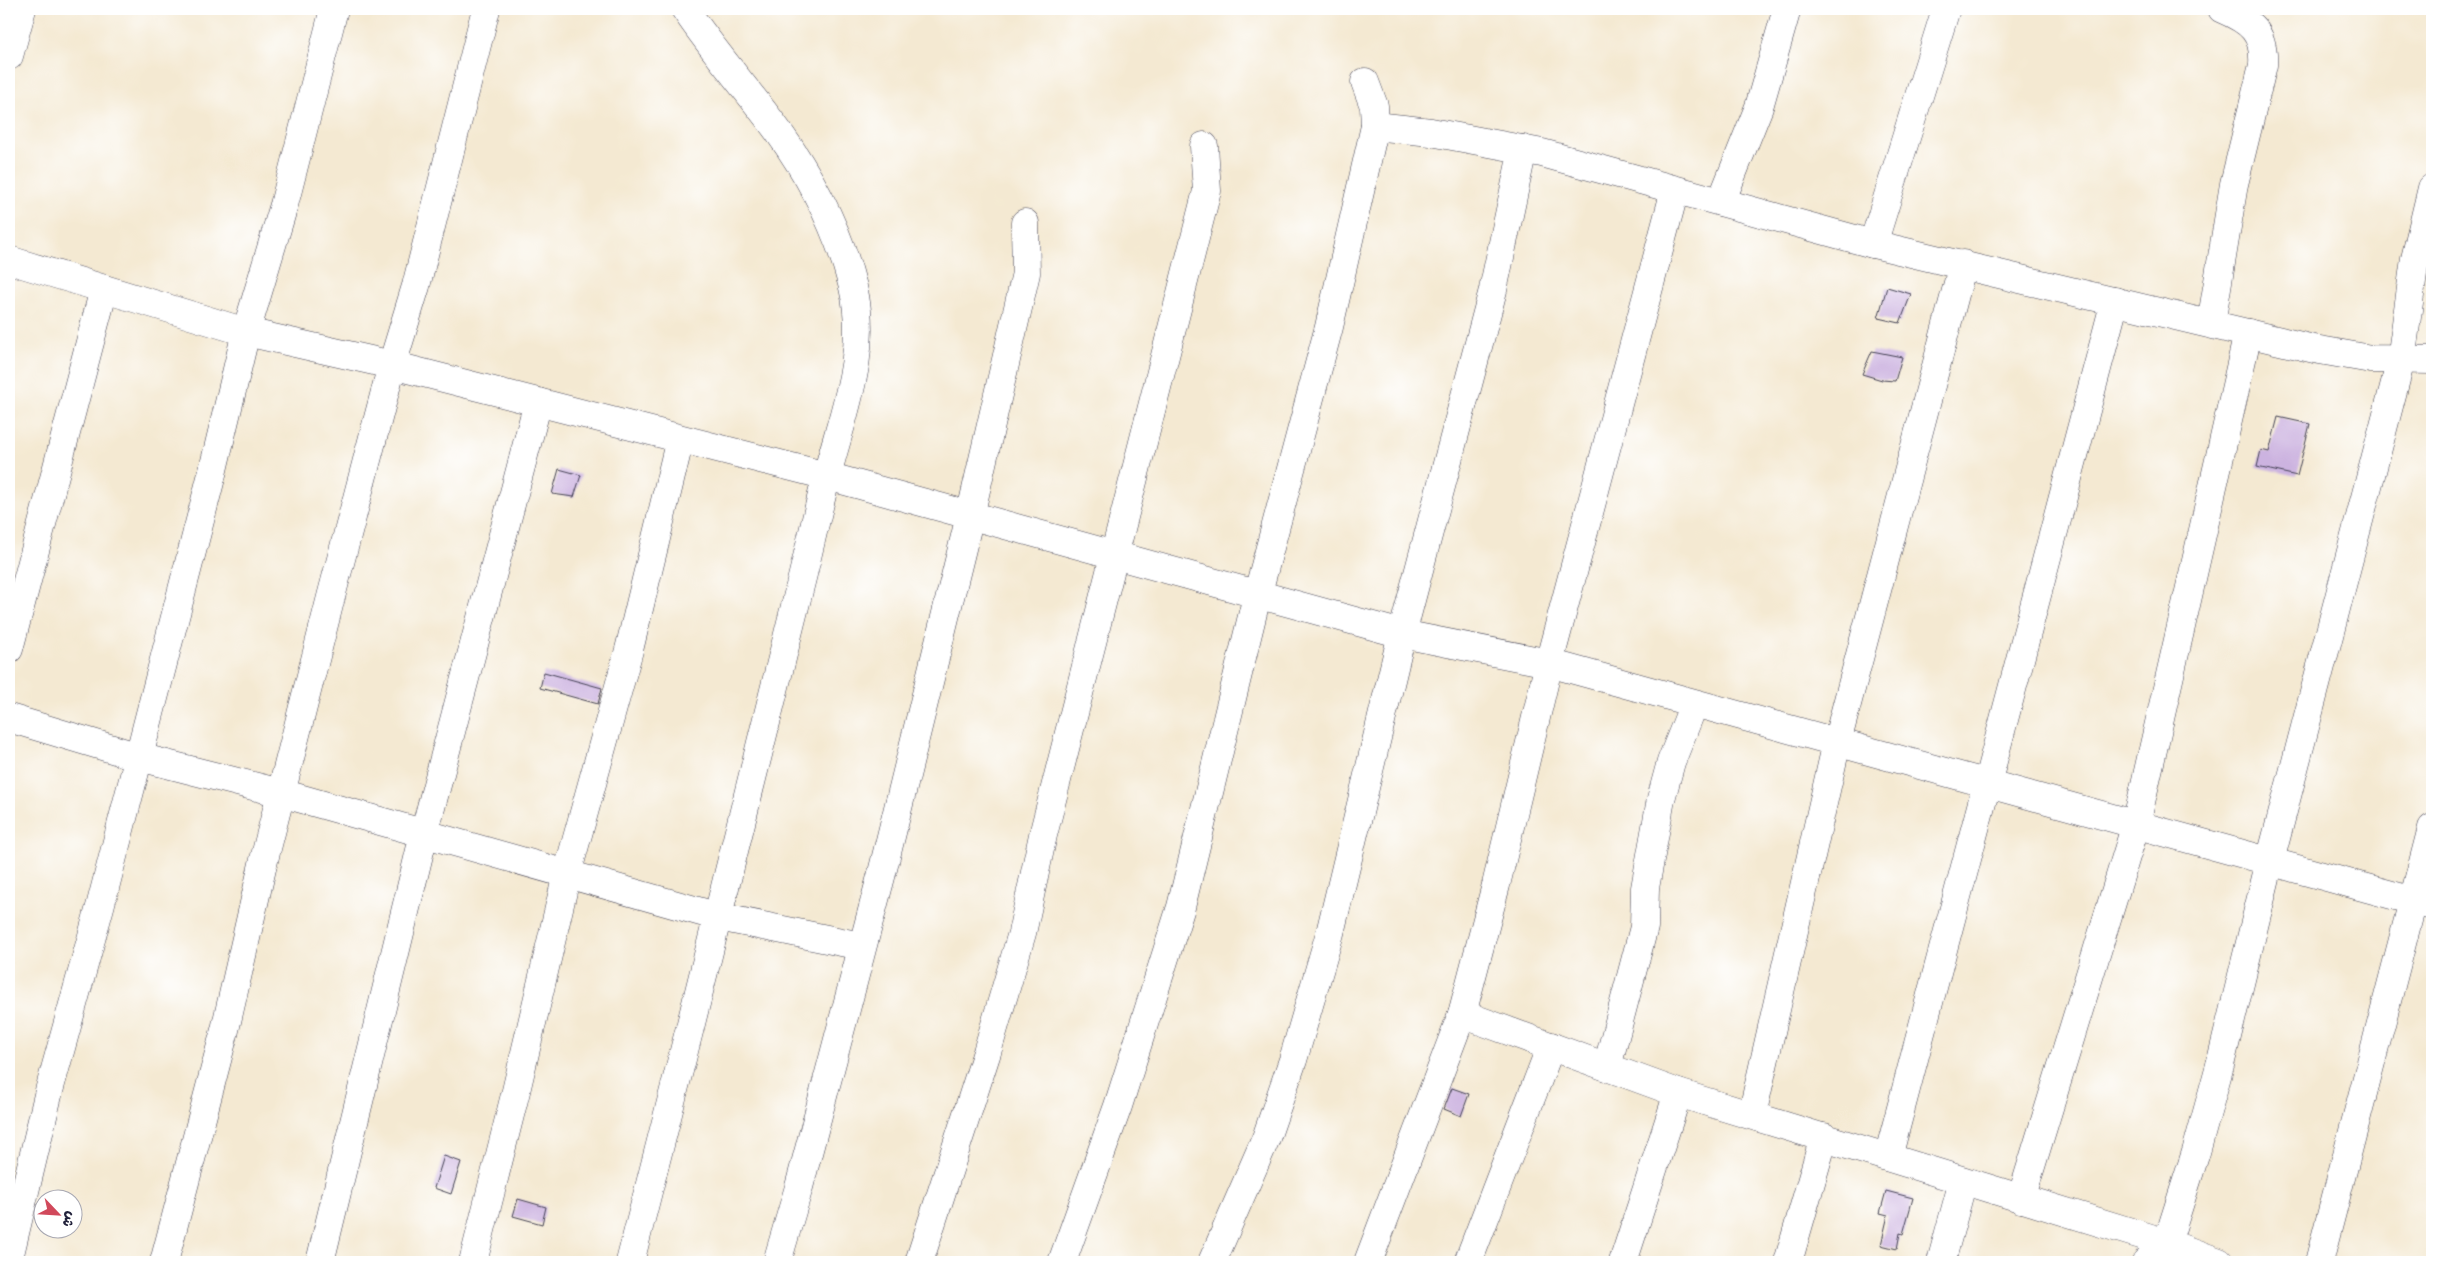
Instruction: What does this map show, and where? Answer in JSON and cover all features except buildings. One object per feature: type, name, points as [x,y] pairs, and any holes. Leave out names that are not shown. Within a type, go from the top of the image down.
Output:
[{"type":"street","points":[[9,56],[22,9]]},
{"type":"street","points":[[9,1258],[49,1091],[139,757],[246,332],[284,205],[334,9]]},
{"type":"street","points":[[164,1262],[225,1030],[281,793],[392,365],[416,286],[486,9]]},
{"type":"street","points":[[630,1262],[719,917],[827,476],[856,367],[859,344],[859,317],[853,285],[832,227],[806,175],[780,133],[685,9]]},
{"type":"street","points":[[1721,202],[1759,107],[1787,9]]},
{"type":"street","points":[[1873,244],[1946,9]]},
{"type":"street","points":[[2211,324],[2234,184],[2264,53],[2262,42],[2251,24],[2222,9]]},
{"type":"street","points":[[1062,1262],[1118,1106],[1181,907],[1257,596],[1329,327],[1375,126],[1374,106],[1365,82]]},
{"type":"street","points":[[1375,126],[1431,132],[1523,149],[1873,244],[2248,333],[2371,359],[2432,360]]},
{"type":"street","points":[[919,1262],[987,1052],[1022,933],[1043,835],[1207,191],[1204,146]]},
{"type":"street","points":[[1212,1262],[1266,1138],[1293,1060],[1330,933],[1402,634],[1493,290],[1523,149]]},
{"type":"street","points":[[2146,1262],[2167,1243],[2196,1152],[2220,1064],[2270,860],[2401,360],[2415,259],[2432,188]]},
{"type":"street","points":[[1368,1262],[1462,1014],[1496,885],[1549,663],[1675,190]]},
{"type":"street","points":[[777,1262],[823,1098],[861,946],[882,872],[970,516],[1026,273],[1025,223]]},
{"type":"street","points":[[9,260],[246,332],[392,365],[827,476],[1257,596],[1402,634],[1549,663],[2423,903]]},
{"type":"street","points":[[1752,1115],[1837,742],[1963,264]]},
{"type":"street","points":[[9,649],[104,289]]},
{"type":"street","points":[[1888,1157],[2115,301]]},
{"type":"street","points":[[2021,1198],[2136,824],[2248,333]]},
{"type":"street","points":[[320,1262],[424,834],[538,402]]},
{"type":"street","points":[[473,1262],[567,874],[629,650],[680,439]]},
{"type":"street","points":[[1607,1067],[1644,927],[1645,888],[1661,799],[1671,762],[1694,704]]},
{"type":"street","points":[[9,718],[139,757],[281,793],[719,917],[861,946]]},
{"type":"street","points":[[2319,1262],[2423,903],[2432,828]]},
{"type":"street","points":[[1462,1014],[1678,1092],[2167,1243],[2219,1262]]},
{"type":"street","points":[[1468,1262],[1551,1046]]},
{"type":"street","points":[[1623,1262],[1678,1092]]},
{"type":"street","points":[[1788,1262],[1824,1137]]},
{"type":"street","points":[[1941,1262],[1963,1181]]}]
